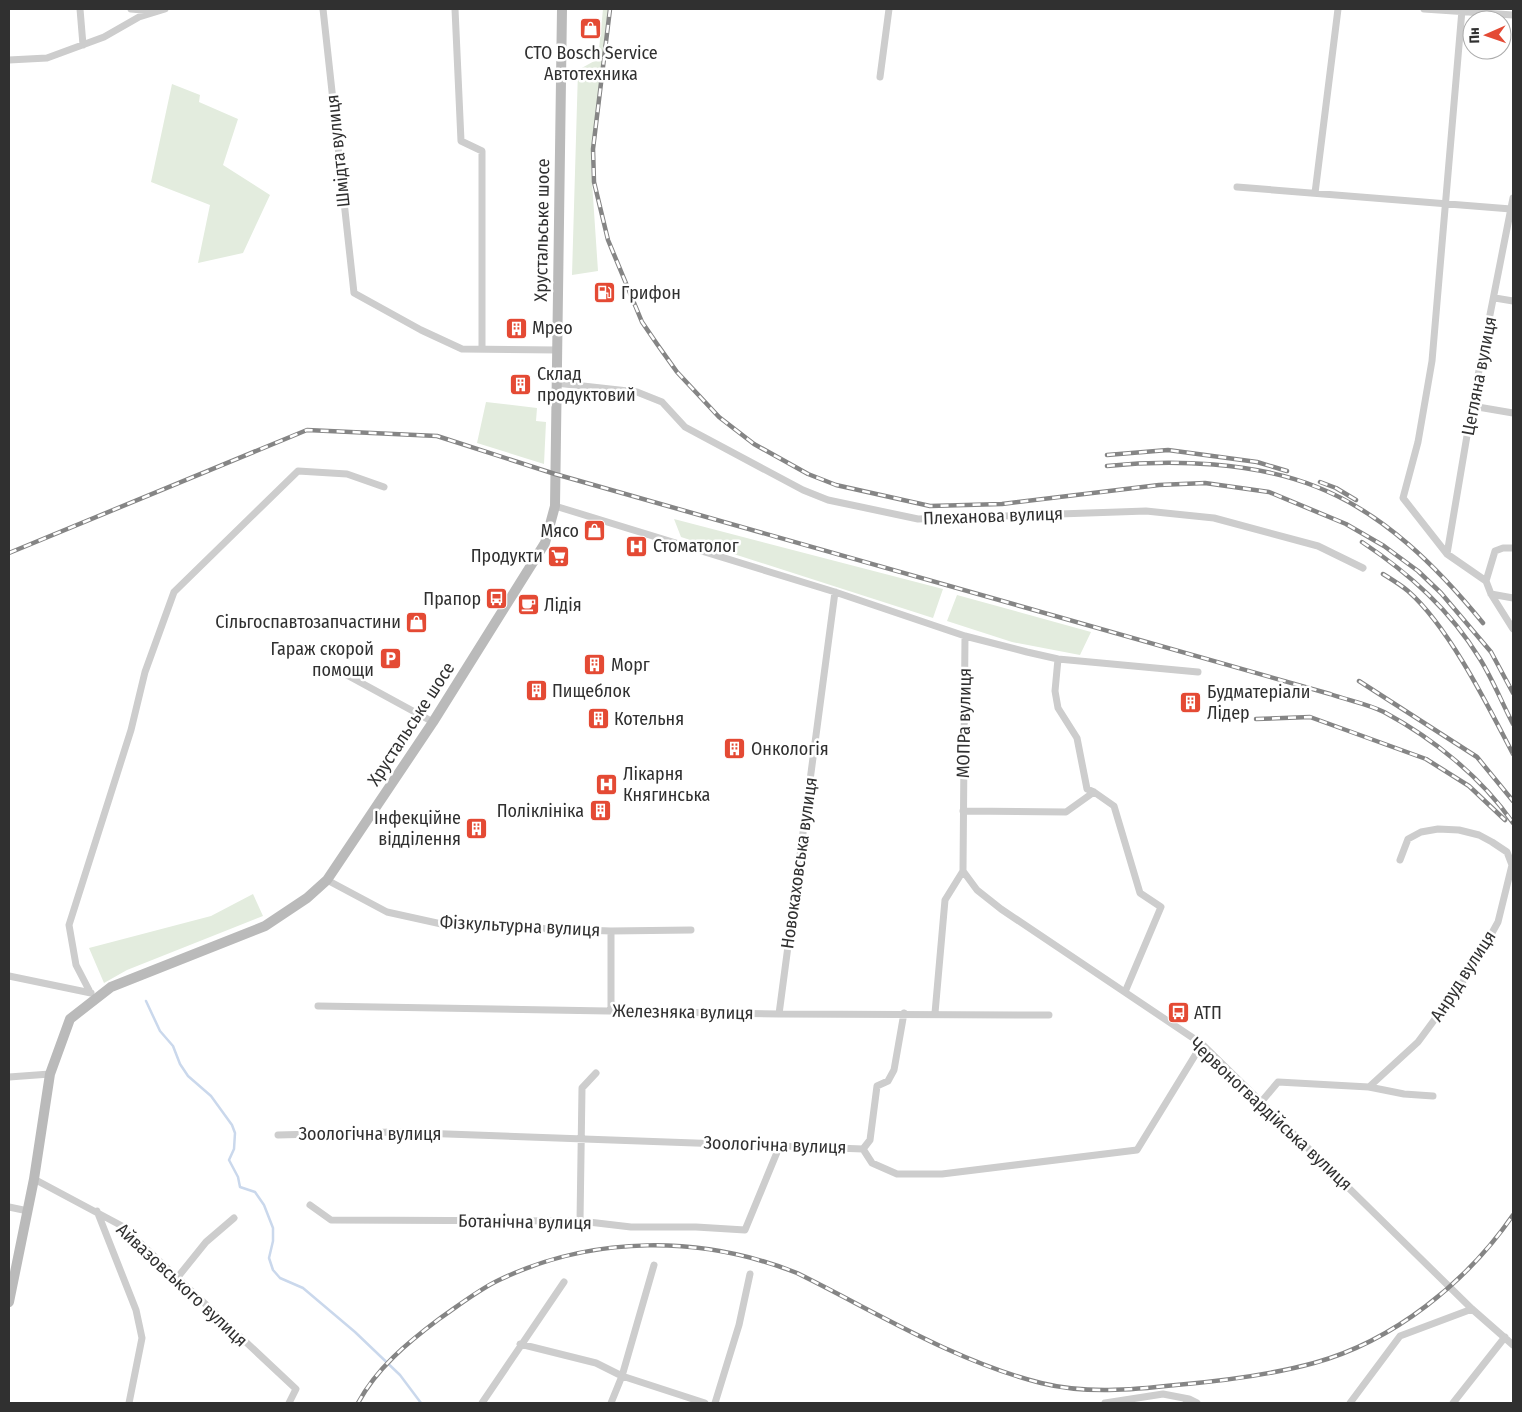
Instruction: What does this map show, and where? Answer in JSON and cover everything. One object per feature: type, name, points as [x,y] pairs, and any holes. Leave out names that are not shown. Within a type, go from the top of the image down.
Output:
[{"type":"street","points":[[80,9],[83,45]]},
{"type":"street","points":[[131,9],[154,11],[165,9]]},
{"type":"street","name":"Шмідта вулиця","points":[[323,9],[354,293],[421,330],[462,349],[482,349]]},
{"type":"street","points":[[455,9],[461,141],[482,151],[482,349],[557,350]]},
{"type":"street","name":"Хрустальське шосе","points":[[9,1302],[34,1179],[50,1074],[70,1019],[111,987],[265,926],[307,898],[327,880],[433,722],[545,543],[555,506],[562,9]]},
{"type":"street","points":[[880,77],[889,9]]},
{"type":"street","points":[[1315,194],[1338,9]]},
{"type":"street","points":[[1424,9],[1462,10],[1432,362],[1418,442],[1403,498],[1447,554],[1486,581],[1491,594],[1513,629]]},
{"type":"street","points":[[9,60],[47,58],[104,37],[154,11]]},
{"type":"street","points":[[1237,187],[1511,208]]},
{"type":"street","name":"Цегляна вулиця","points":[[1447,554],[1472,406],[1495,298],[1513,198]]},
{"type":"street","points":[[1495,298],[1513,301]]},
{"type":"street","name":"Плеханова вулиця","points":[[556,383],[637,392],[662,402],[685,428],[803,490],[828,500],[918,519],[1146,511],[1176,513],[1214,518],[1318,546],[1363,568]]},
{"type":"street","points":[[1472,406],[1513,413]]},
{"type":"street","points":[[97,998],[88,990],[76,965],[69,925],[131,730],[145,672],[174,592],[298,471],[348,474],[384,487]]},
{"type":"street","points":[[555,506],[835,592],[965,636],[1058,659],[1198,672]]},
{"type":"street","points":[[1486,581],[1495,551],[1503,548],[1513,548]]},
{"type":"street","name":"Новокаховська вулиця","points":[[779,1014],[835,592]]},
{"type":"street","points":[[1491,594],[1513,598]]},
{"type":"street","name":"МОПРа вулиця","points":[[963,871],[965,636]]},
{"type":"street","points":[[1058,659],[1055,691],[1058,708],[1077,738],[1086,789],[1094,792],[1114,806],[1140,893],[1161,907],[1125,992]]},
{"type":"street","points":[[334,668],[433,722]]},
{"type":"street","points":[[963,811],[1066,812],[1094,792]]},
{"type":"street","name":"Анруд вулиця","points":[[1370,1087],[1418,1042],[1472,968],[1498,922],[1512,865],[1507,852],[1492,842],[1459,830],[1438,829],[1408,839],[1400,860]]},
{"type":"street","points":[[935,1013],[945,900],[963,871]]},
{"type":"street","name":"Червоногвардійська вулиця","points":[[963,871],[977,890],[1001,909],[1202,1044],[1472,1309],[1513,1345]]},
{"type":"street","name":"Фізкультурна вулиця","points":[[327,880],[387,912],[446,925],[611,931],[691,930]]},
{"type":"street","points":[[611,931],[611,1010]]},
{"type":"street","points":[[9,976],[88,990]]},
{"type":"street","name":"Железняка вулиця","points":[[318,1006],[779,1014],[935,1013],[1049,1015]]},
{"type":"street","points":[[863,1149],[870,1140],[877,1086],[888,1080],[894,1070],[904,1013]]},
{"type":"street","name":"Зоологічна вулиця","points":[[278,1135],[392,1132],[863,1149],[872,1163],[897,1174],[942,1174],[1137,1150],[1202,1044]]},
{"type":"street","points":[[580,1221],[582,1088],[596,1073]]},
{"type":"street","points":[[9,1076],[50,1074]]},
{"type":"street","points":[[1262,1101],[1278,1082],[1370,1087],[1404,1094],[1433,1096]]},
{"type":"street","name":"Ботанічна вулиця","points":[[310,1205],[331,1220],[580,1221],[630,1227],[696,1226],[745,1230],[780,1145]]},
{"type":"street","name":"Айвазовського вулиця","points":[[34,1179],[122,1226],[296,1389],[289,1403]]},
{"type":"street","points":[[9,1207],[28,1211]]},
{"type":"street","points":[[97,1211],[136,1310],[142,1338],[129,1403]]},
{"type":"street","points":[[177,1278],[206,1242],[234,1218]]},
{"type":"street","points":[[611,1403],[622,1376],[654,1265]]},
{"type":"street","points":[[715,1403],[739,1325],[750,1274]]},
{"type":"street","points":[[482,1403],[520,1344],[564,1282]]},
{"type":"street","points":[[1350,1403],[1400,1336],[1472,1309]]},
{"type":"street","points":[[1454,1403],[1505,1337]]},
{"type":"street","points":[[520,1344],[596,1362],[622,1376],[705,1403]]},
{"type":"street","points":[[1105,1403],[1163,1394],[1197,1403]]},
{"type":"shaded area","points":[[603,9],[608,9],[591,167],[598,271],[572,275],[578,70],[598,59]]},
{"type":"shaded area","points":[[172,84],[200,95],[199,102],[238,119],[223,165],[270,195],[243,253],[198,263],[210,205],[151,182]]},
{"type":"shaded area","points":[[486,402],[537,408],[536,421],[546,422],[544,464],[477,443]]},
{"type":"shaded area","points":[[674,519],[943,589],[933,618],[681,537]]},
{"type":"shaded area","points":[[957,595],[1091,632],[1080,655],[1012,642],[947,621]]},
{"type":"shaded area","points":[[253,894],[263,916],[127,970],[104,983],[89,948],[211,916]]},
{"type":"waterway","points":[[146,1001],[160,1031],[173,1046],[180,1064],[188,1076],[211,1096],[232,1125],[235,1133],[234,1149],[229,1160],[238,1177],[240,1187],[255,1192],[264,1205],[273,1228],[273,1241],[269,1258],[273,1270],[280,1278],[303,1288],[355,1332],[400,1375],[421,1403]]},
{"type":"railway","points":[[610,9],[593,149],[594,182],[608,240],[642,322],[677,372],[719,417],[754,444],[808,474],[836,485],[930,506],[1002,504],[1159,485],[1205,483],[1269,492],[1346,524],[1384,546],[1418,571],[1441,593],[1491,652],[1513,693]]},
{"type":"railway","points":[[9,553],[307,430],[437,436],[555,474],[1371,707],[1384,712],[1421,734],[1455,760],[1486,790],[1513,823]]},
{"type":"railway","points":[[1107,455],[1168,450],[1257,462],[1287,471]]},
{"type":"railway","points":[[1107,466],[1159,463],[1214,464],[1267,472],[1317,487],[1342,498],[1365,512],[1409,544],[1448,582],[1483,623]]},
{"type":"railway","points":[[1320,482],[1336,488],[1356,500]]},
{"type":"railway","points":[[1362,542],[1413,580],[1456,625],[1485,667],[1513,724]]},
{"type":"railway","points":[[1383,574],[1408,591],[1438,625],[1466,668],[1513,754]]},
{"type":"railway","points":[[1359,681],[1477,757],[1513,801]]},
{"type":"railway","points":[[1256,719],[1310,717],[1426,759],[1469,786],[1505,820]]},
{"type":"railway","points":[[358,1403],[374,1378],[404,1347],[439,1319],[491,1284],[535,1265],[572,1255],[609,1248],[647,1245],[723,1252],[797,1273],[946,1349],[1009,1374],[1041,1383],[1074,1389],[1126,1389],[1211,1382],[1263,1374],[1314,1363],[1344,1353],[1400,1324],[1426,1306],[1474,1263],[1495,1240],[1513,1215]]},
{"type":"place","name":"СТО Bosch Service Автотехника","points":[[591,28]]},
{"type":"place","name":"Грифон","points":[[605,293]]},
{"type":"place","name":"Мрео","points":[[516,328]]},
{"type":"place","name":"Склад продуктовий","points":[[521,384]]},
{"type":"place","name":"Мясо","points":[[595,531]]},
{"type":"place","name":"Стоматолог","points":[[637,546]]},
{"type":"place","name":"Продукти","points":[[559,556]]},
{"type":"place","name":"Прапор","points":[[497,599]]},
{"type":"place","name":"Лідія","points":[[528,605]]},
{"type":"place","name":"Сільгоспавтозапчастини","points":[[417,622]]},
{"type":"place","name":"Гараж скорой помощи","points":[[390,659]]},
{"type":"place","name":"Морг","points":[[595,665]]},
{"type":"place","name":"Пищеблок","points":[[536,691]]},
{"type":"place","name":"Будматеріали Лідер","points":[[1191,702]]},
{"type":"place","name":"Котельня","points":[[598,719]]},
{"type":"place","name":"Онкологія","points":[[735,749]]},
{"type":"place","name":"Лікарня Княгинська","points":[[607,784]]},
{"type":"place","name":"Поліклініка","points":[[600,811]]},
{"type":"place","name":"Інфекційне відділення","points":[[477,828]]},
{"type":"place","name":"АТП","points":[[1178,1013]]}]
